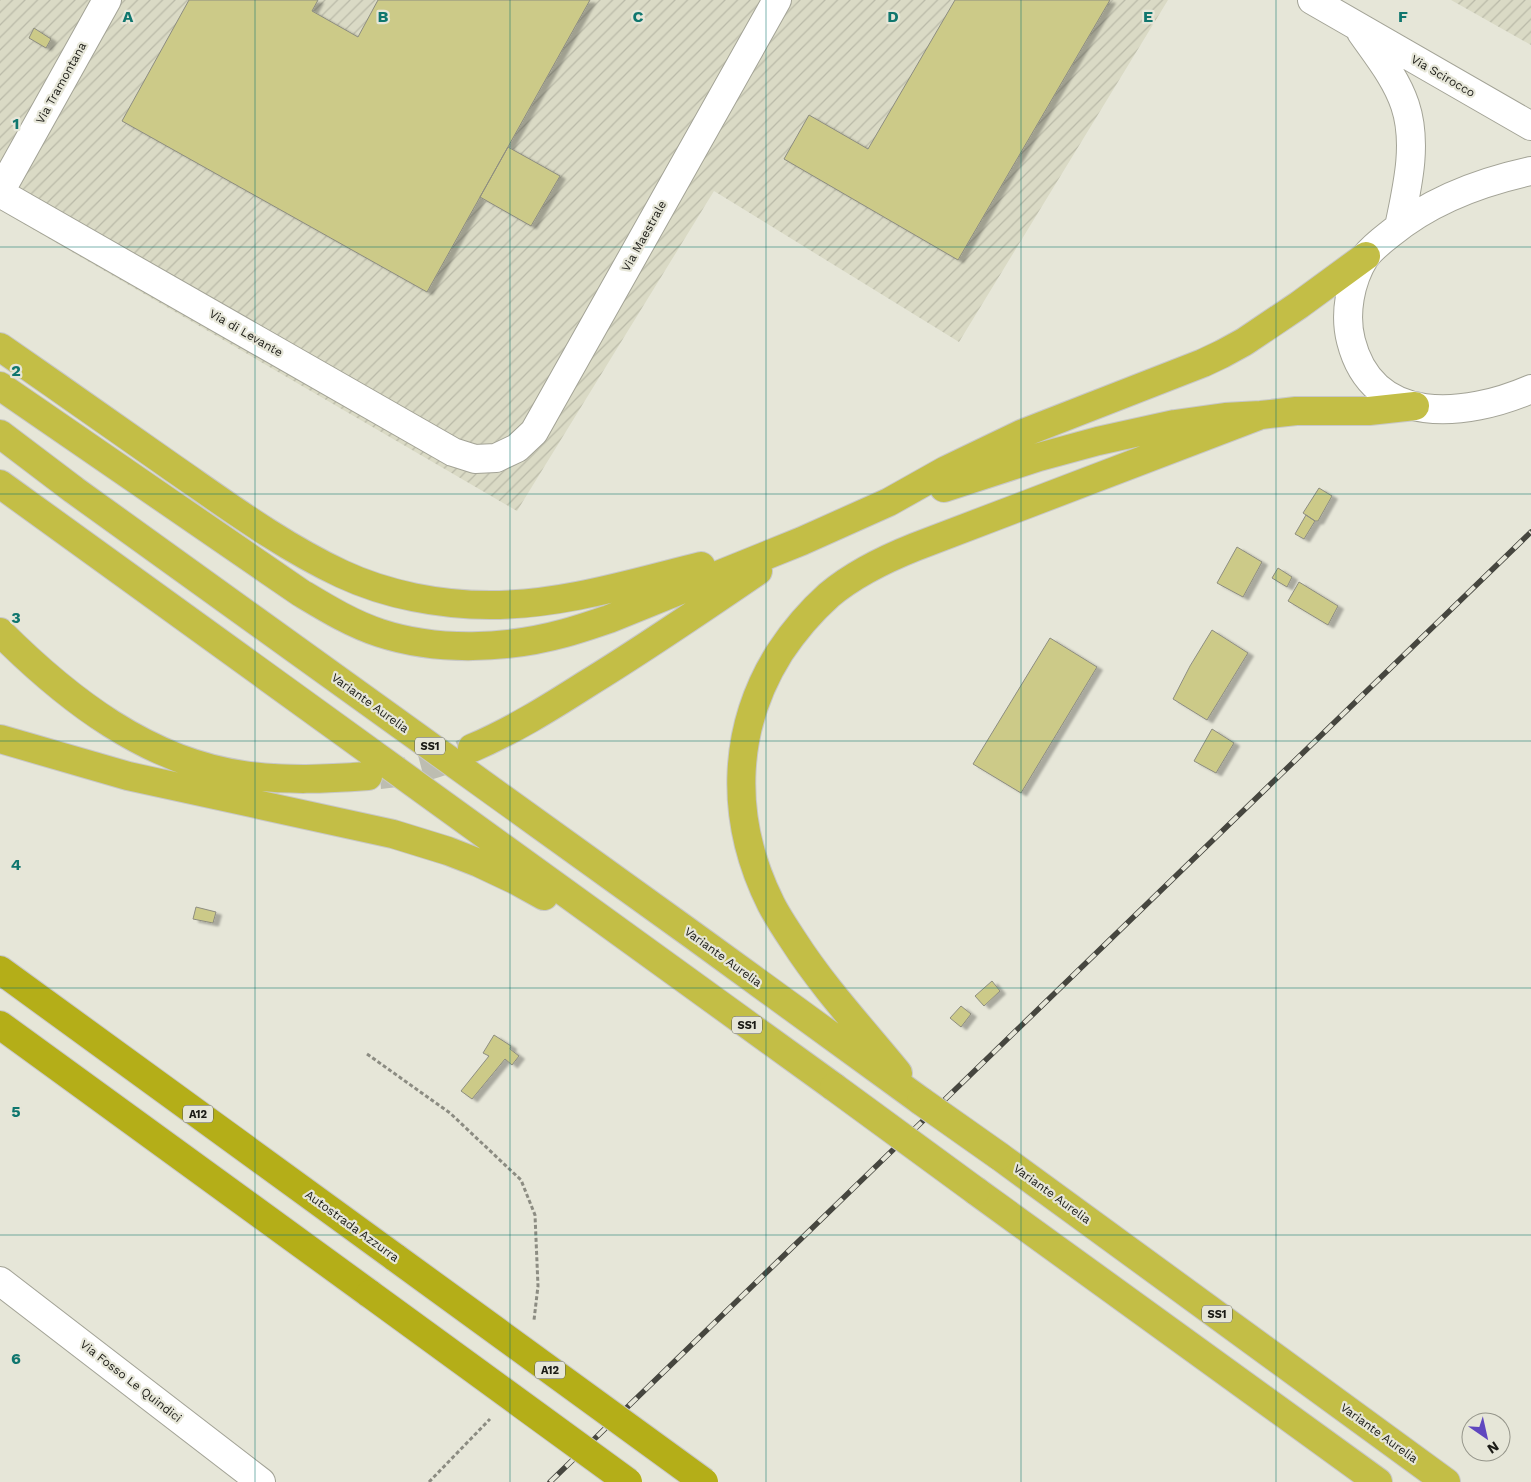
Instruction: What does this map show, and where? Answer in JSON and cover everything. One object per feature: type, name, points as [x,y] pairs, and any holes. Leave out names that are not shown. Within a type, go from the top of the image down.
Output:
[{"type":"highway","points":[[0,386],[318,603],[345,618],[380,633],[420,643],[469,646],[502,644],[565,633],[609,619],[802,541],[889,502],[946,470],[1021,434],[1203,363],[1244,342],[1366,256]]},
{"type":"highway","points":[[0,347],[273,536],[344,575],[393,592],[444,602],[478,605],[517,604],[566,598],[802,541]]},
{"type":"highway","points":[[889,502],[930,492],[1098,441],[1198,420],[1296,411],[1369,411],[1415,406]]},
{"type":"highway","points":[[866,1049],[840,1004],[782,924],[764,888],[746,836],[740,784],[745,738],[762,684],[776,658],[803,621],[826,598],[887,559],[1261,415]]},
{"type":"highway","name":"Variante Aurelia","points":[[0,434],[74,490],[702,942],[866,1049],[921,1101],[1136,1255],[1446,1482]]},
{"type":"highway","name":"SS1","points":[[0,484],[1378,1482]]},
{"type":"highway","points":[[472,748],[507,732],[636,654],[802,541]]},
{"type":"highway","points":[[0,632],[28,660],[88,707],[135,738],[180,759],[222,771],[264,778],[320,780],[368,776]]},
{"type":"highway","points":[[0,739],[128,776],[393,834],[448,850],[515,880],[660,962]]},
{"type":"highway","name":"Autostrada Azzurra","points":[[0,970],[704,1482]]},
{"type":"highway","points":[[0,1025],[628,1482]]},
{"type":"street","name":"Via Tramontana","points":[[0,192],[107,0]]},
{"type":"street","name":"Via Maestrale","points":[[496,458],[517,448],[534,432],[777,0]]},
{"type":"street","name":"Via Scirocco","points":[[1312,0],[1531,126]]},
{"type":"street","name":"Via Scirocco","points":[[1355,25],[1398,88],[1409,121],[1411,153],[1409,175],[1398,227]]},
{"type":"street","points":[[1531,171],[1489,181],[1466,190],[1422,210],[1398,227],[1377,244],[1366,256],[1354,284],[1348,310],[1348,331],[1361,369],[1380,390],[1400,401],[1436,410],[1465,408],[1493,402],[1531,389]]},
{"type":"street","name":"Via di Levante","points":[[0,192],[453,452],[475,459],[496,458]]},
{"type":"street","name":"Via Fosso Le Quindici","points":[[0,1281],[261,1482]]},
{"type":"path","points":[[367,1054],[450,1113],[522,1180],[535,1215],[538,1286],[533,1324]]},
{"type":"path","points":[[429,1482],[491,1418]]},
{"type":"shaded area","points":[[0,0],[1168,0],[959,342],[714,191],[517,511],[0,210]]},
{"type":"shaded area","points":[[1451,0],[1531,0],[1531,45]]},
{"type":"building","points":[[189,0],[318,0],[312,11],[358,37],[378,0],[590,0],[427,292],[122,121]]},
{"type":"building","points":[[955,0],[1110,0],[958,260],[784,159],[809,115],[868,149]]},
{"type":"building","points":[[34,28],[51,39],[46,48],[29,38]]},
{"type":"building","points":[[508,147],[560,176],[531,226],[480,197]]},
{"type":"building","points":[[1319,488],[1332,496],[1318,521],[1315,521],[1303,513]]},
{"type":"building","points":[[1306,515],[1315,521],[1304,539],[1295,534]]},
{"type":"building","points":[[1237,547],[1262,562],[1243,597],[1217,583]]},
{"type":"building","points":[[1278,568],[1292,577],[1287,587],[1272,578]]},
{"type":"building","points":[[1299,582],[1338,606],[1328,625],[1288,601]]},
{"type":"building","points":[[1212,630],[1248,653],[1207,720],[1173,699]]},
{"type":"building","points":[[1050,638],[1097,667],[1021,793],[973,764]]},
{"type":"building","points":[[1212,729],[1234,743],[1216,773],[1194,761]]},
{"type":"building","points":[[196,907],[216,912],[213,923],[193,919]]},
{"type":"building","points":[[992,981],[1000,991],[984,1006],[975,996]]},
{"type":"building","points":[[961,1006],[971,1014],[961,1027],[950,1018]]},
{"type":"building","points":[[494,1035],[511,1046],[510,1049],[519,1056],[512,1065],[505,1059],[472,1099],[461,1091],[489,1056],[483,1053]]},
{"type":"tunnel","points":[[380,775],[424,767],[466,752]]},
{"type":"railway","points":[[550,1482],[1531,532]]}]
